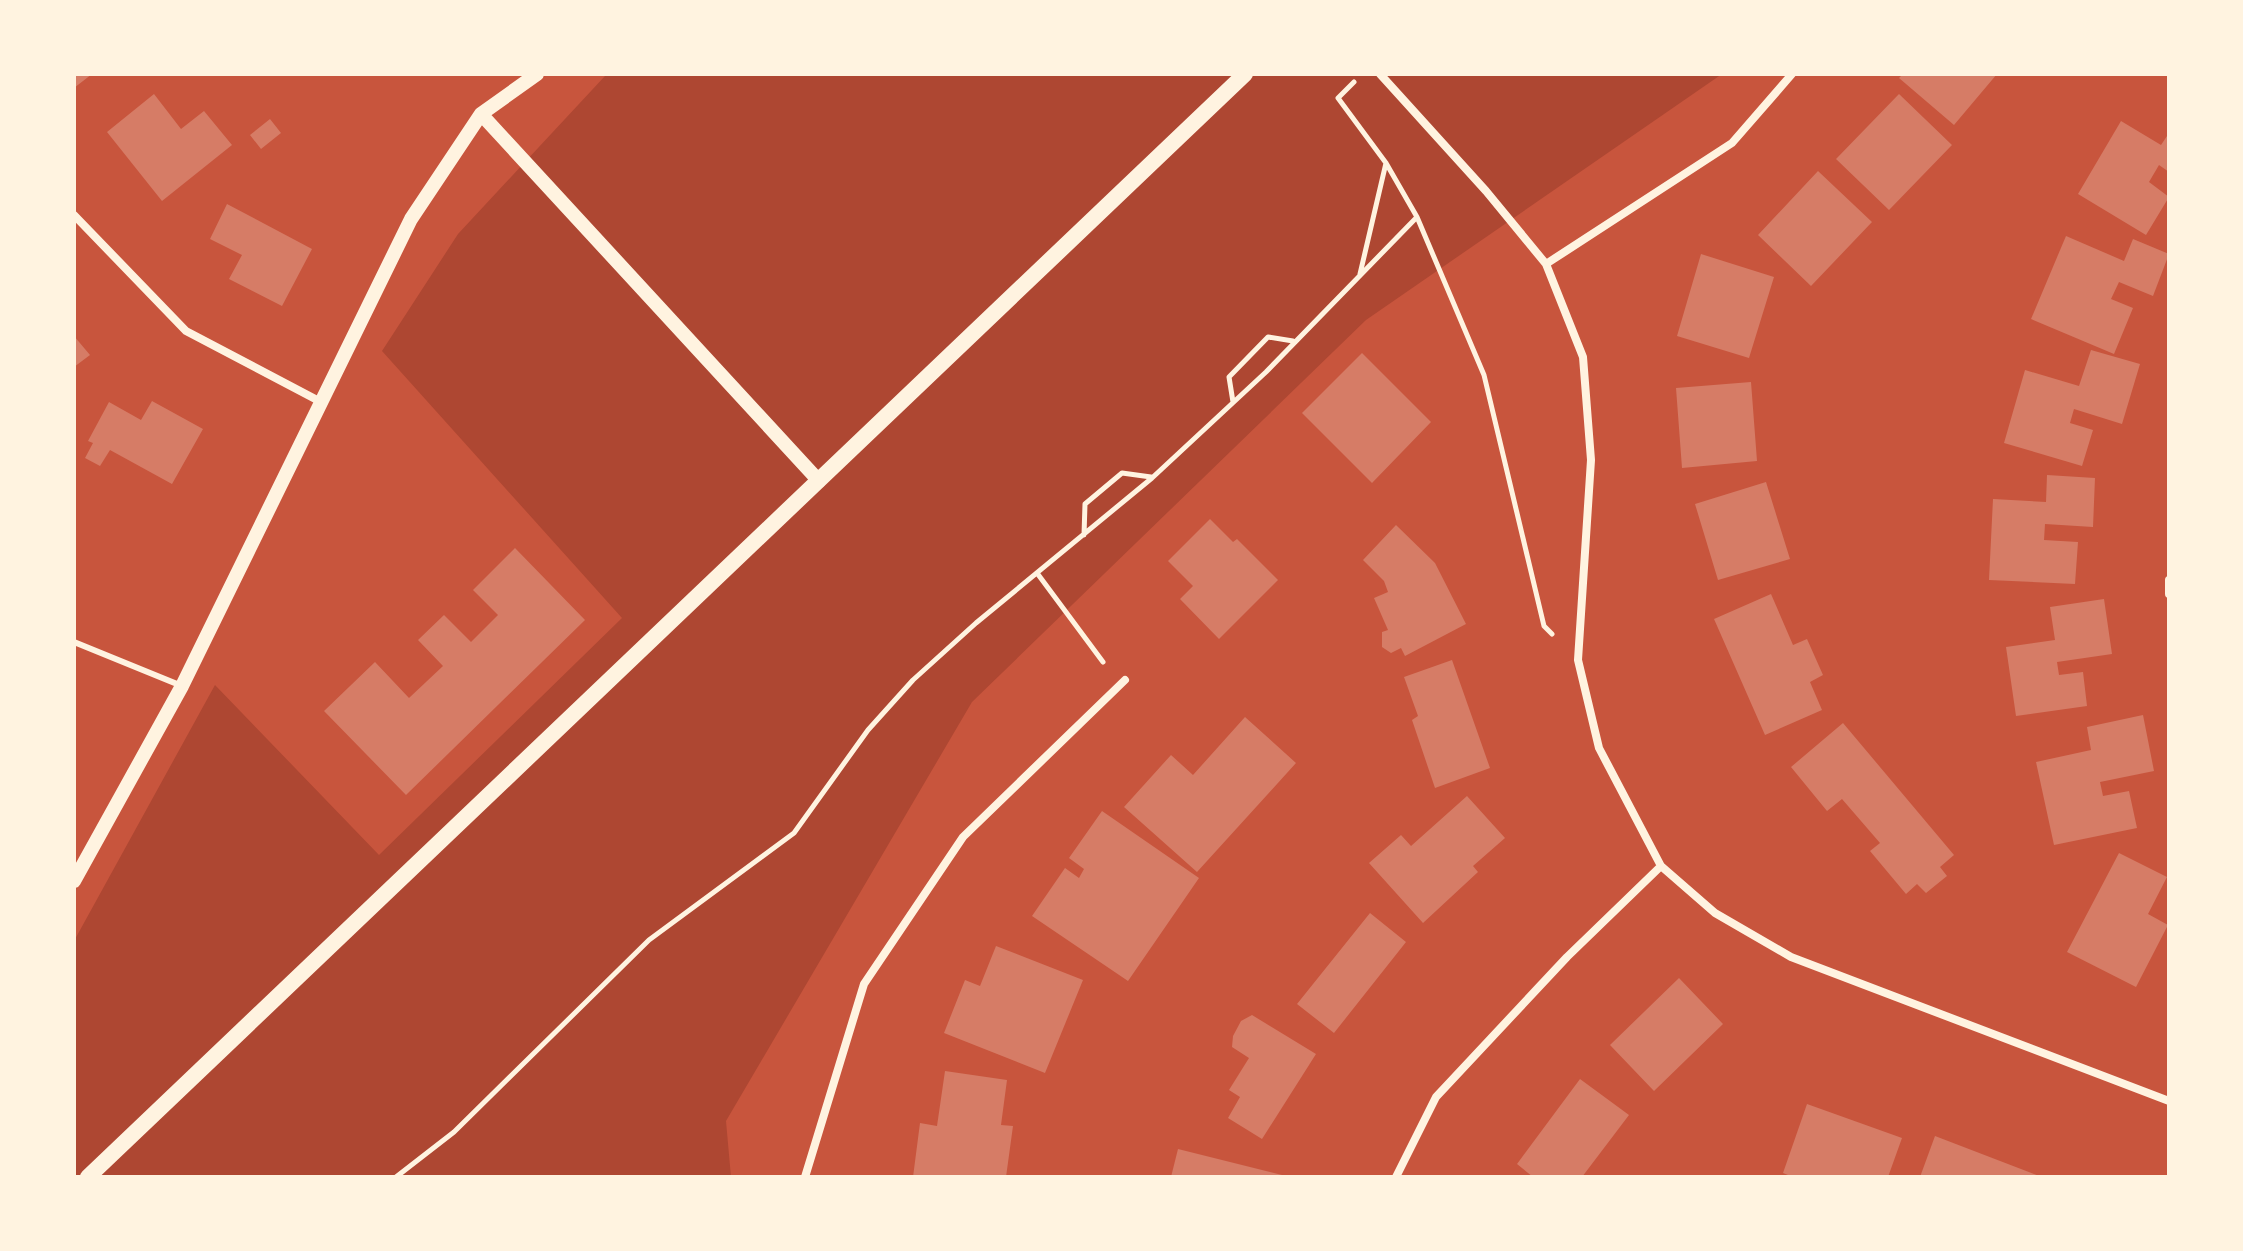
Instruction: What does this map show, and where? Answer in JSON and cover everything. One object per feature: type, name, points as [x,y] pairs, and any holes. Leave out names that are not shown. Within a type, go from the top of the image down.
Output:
[{"type":"main road","points":[[88,1177],[1245,74]]},
{"type":"street","points":[[74,881],[182,686],[411,219],[481,114],[537,74]]},
{"type":"street","points":[[1380,74],[1486,191],[1546,264],[1583,357],[1591,460],[1578,660],[1599,748],[1661,866],[1715,913],[1791,957],[2169,1101]]},
{"type":"street","points":[[1546,264],[1732,143],[1792,74]]},
{"type":"street","points":[[481,114],[819,481]]},
{"type":"street","points":[[74,215],[186,331],[321,402]]},
{"type":"street","points":[[2169,580],[2169,594]]},
{"type":"street","points":[[805,1177],[864,984],[963,837],[1125,680]]},
{"type":"street","points":[[1396,1177],[1436,1097],[1567,957],[1661,866]]},
{"type":"lane","points":[[74,642],[182,686]]},
{"type":"path","points":[[1362,74],[1338,98],[1386,163],[1417,217],[1484,375],[1544,626],[1578,660]]},
{"type":"path","points":[[1360,275],[1386,163]]},
{"type":"path","points":[[396,1177],[454,1132],[649,940],[794,833],[868,730],[913,680],[1152,478],[1233,402],[1417,217]]},
{"type":"path","points":[[1233,402],[1229,377],[1268,337],[1294,341]]},
{"type":"path","points":[[1084,535],[1085,504],[1122,473],[1152,478]]},
{"type":"path","points":[[1037,573],[1083,636]]},
{"type":"shaded area","points":[[1722,74],[1366,320],[972,702],[726,1121],[731,1177],[74,1177],[74,941],[215,685],[379,855],[622,618],[382,351],[458,234],[605,76]]},
{"type":"building","points":[[74,74],[92,74],[74,88]]},
{"type":"building","points":[[1903,74],[1997,74],[1954,125],[1899,78]]},
{"type":"building","points":[[154,94],[181,129],[204,111],[232,145],[162,201],[107,132]]},
{"type":"building","points":[[1899,94],[1952,145],[1889,210],[1836,159]]},
{"type":"building","points":[[270,119],[281,133],[261,149],[250,135]]},
{"type":"building","points":[[2121,121],[2161,145],[2169,133],[2169,172],[2159,165],[2149,182],[2169,197],[2146,235],[2078,194]]},
{"type":"building","points":[[1818,171],[1872,222],[1811,286],[1758,235]]},
{"type":"building","points":[[227,204],[312,249],[282,306],[229,279],[242,255],[210,239]]},
{"type":"building","points":[[2066,236],[2124,261],[2133,239],[2169,254],[2153,296],[2119,282],[2111,299],[2133,308],[2114,354],[2031,319]]},
{"type":"building","points":[[1701,254],[1774,277],[1749,358],[1677,336]]},
{"type":"building","points":[[74,336],[90,355],[74,367]]},
{"type":"building","points":[[2091,350],[2140,364],[2122,424],[2074,409],[2070,423],[2093,430],[2082,466],[2004,443],[2025,370],[2079,386]]},
{"type":"building","points":[[1362,353],[1431,422],[1372,483],[1302,413]]},
{"type":"building","points":[[1751,382],[1757,461],[1682,468],[1676,388]]},
{"type":"building","points":[[152,401],[203,429],[172,484],[110,450],[100,466],[85,458],[93,443],[88,441],[109,402],[141,420]]},
{"type":"building","points":[[2047,475],[2095,478],[2093,527],[2045,524],[2044,540],[2078,542],[2075,584],[1989,580],[1993,499],[2046,502]]},
{"type":"building","points":[[1766,482],[1790,559],[1718,580],[1695,504]]},
{"type":"building","points":[[1210,519],[1233,542],[1237,539],[1278,580],[1219,639],[1180,599],[1193,586],[1168,561]]},
{"type":"building","points":[[1396,525],[1435,563],[1466,624],[1405,656],[1401,648],[1391,653],[1382,647],[1382,632],[1388,630],[1374,598],[1388,592],[1384,581],[1363,560]]},
{"type":"building","points":[[515,548],[585,620],[406,795],[324,711],[375,662],[409,698],[443,666],[418,640],[444,615],[471,642],[498,615],[473,590]]},
{"type":"building","points":[[1771,594],[1793,645],[1807,639],[1823,675],[1810,682],[1822,710],[1765,735],[1714,619]]},
{"type":"building","points":[[2104,599],[2112,654],[2057,662],[2059,675],[2083,672],[2087,706],[2016,716],[2006,647],[2055,640],[2050,607]]},
{"type":"building","points":[[1452,660],[1490,768],[1435,788],[1412,720],[1418,716],[1404,677]]},
{"type":"building","points":[[2143,715],[2154,771],[2100,782],[2103,796],[2129,791],[2137,828],[2054,845],[2036,762],[2091,750],[2087,727]]},
{"type":"building","points":[[1245,717],[1296,763],[1197,872],[1124,807],[1171,755],[1193,775]]},
{"type":"building","points":[[1843,723],[1954,855],[1940,867],[1947,876],[1926,893],[1917,884],[1906,894],[1870,851],[1880,843],[1842,799],[1827,811],[1791,767]]},
{"type":"building","points":[[1467,796],[1505,838],[1473,866],[1478,872],[1423,923],[1369,863],[1401,835],[1411,846]]},
{"type":"building","points":[[1102,811],[1199,878],[1128,981],[1032,916],[1065,868],[1079,878],[1084,869],[1069,858]]},
{"type":"building","points":[[2119,853],[2167,877],[2148,914],[2168,925],[2136,987],[2067,952]]},
{"type":"building","points":[[1370,913],[1406,942],[1334,1033],[1297,1004]]},
{"type":"building","points":[[996,946],[1083,980],[1045,1073],[944,1033],[965,980],[980,986]]},
{"type":"building","points":[[1679,978],[1723,1024],[1654,1091],[1610,1045]]},
{"type":"building","points":[[1252,1015],[1316,1054],[1262,1139],[1228,1118],[1240,1097],[1229,1090],[1249,1058],[1232,1047],[1233,1036],[1241,1021]]},
{"type":"building","points":[[945,1071],[1007,1080],[1001,1125],[1013,1126],[1006,1177],[913,1177],[920,1123],[937,1126]]},
{"type":"building","points":[[1580,1079],[1629,1115],[1582,1177],[1533,1177],[1517,1164]]},
{"type":"building","points":[[1807,1104],[1902,1138],[1888,1177],[1793,1177],[1783,1173]]},
{"type":"building","points":[[1935,1136],[2042,1177],[1920,1177]]},
{"type":"building","points":[[1178,1149],[1286,1176],[1286,1177],[1171,1177]]}]
